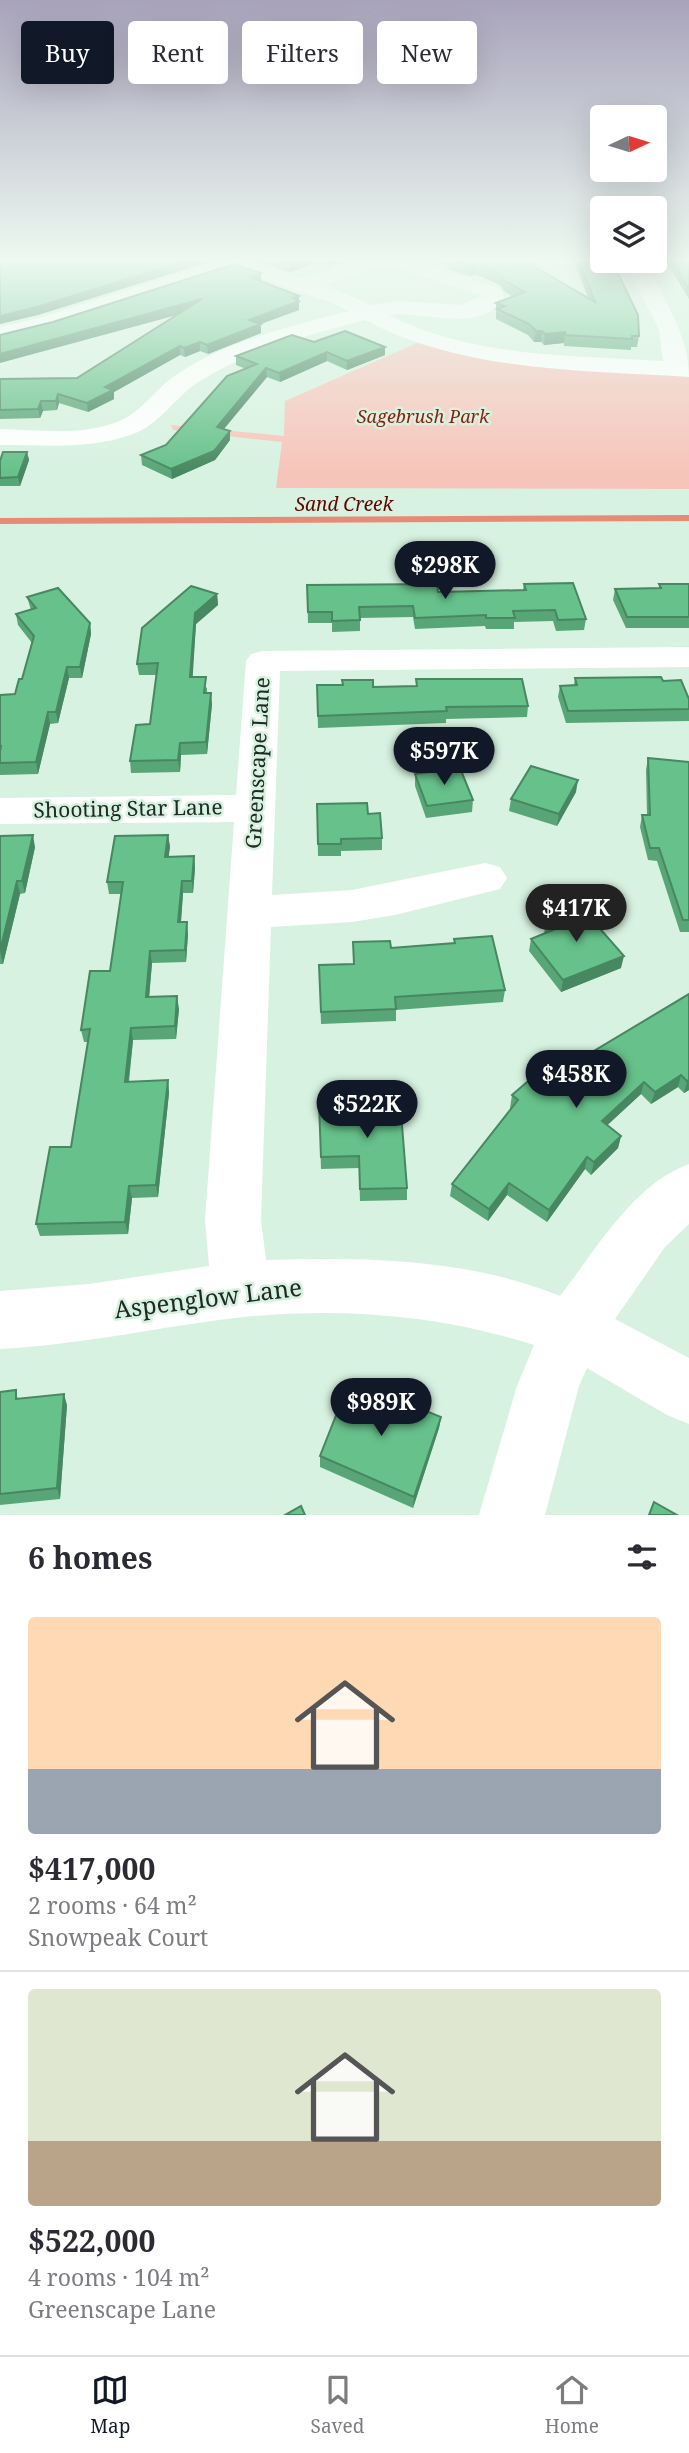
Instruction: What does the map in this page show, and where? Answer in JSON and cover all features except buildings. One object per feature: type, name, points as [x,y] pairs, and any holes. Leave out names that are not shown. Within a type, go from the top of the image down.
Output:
[{"type":"street","points":[[0,437],[132,433],[177,386],[212,365],[301,332]]},
{"type":"street","points":[[408,332],[524,359],[682,370],[671,332]]},
{"type":"street","name":"Greenscape Lane","points":[[240,1290],[233,1220],[263,661],[689,657]]},
{"type":"street","name":"Shooting Star Lane","points":[[0,811],[256,808]]},
{"type":"street","points":[[251,912],[352,906],[485,878]]},
{"type":"street","points":[[512,1515],[548,1386],[572,1330],[645,1229],[689,1188]]},
{"type":"street","name":"Aspenglow Lane","points":[[0,1320],[50,1319],[240,1290],[338,1285],[446,1292],[503,1305],[572,1330],[689,1393]]},
{"type":"green space","name":"Sagebrush Park","points":[[417,343],[473,357],[538,366],[689,376],[689,489],[276,488],[282,442],[173,430],[171,425],[284,436],[285,401]]},
{"type":"waterway","name":"Sand Creek","points":[[0,521],[689,518]]}]
